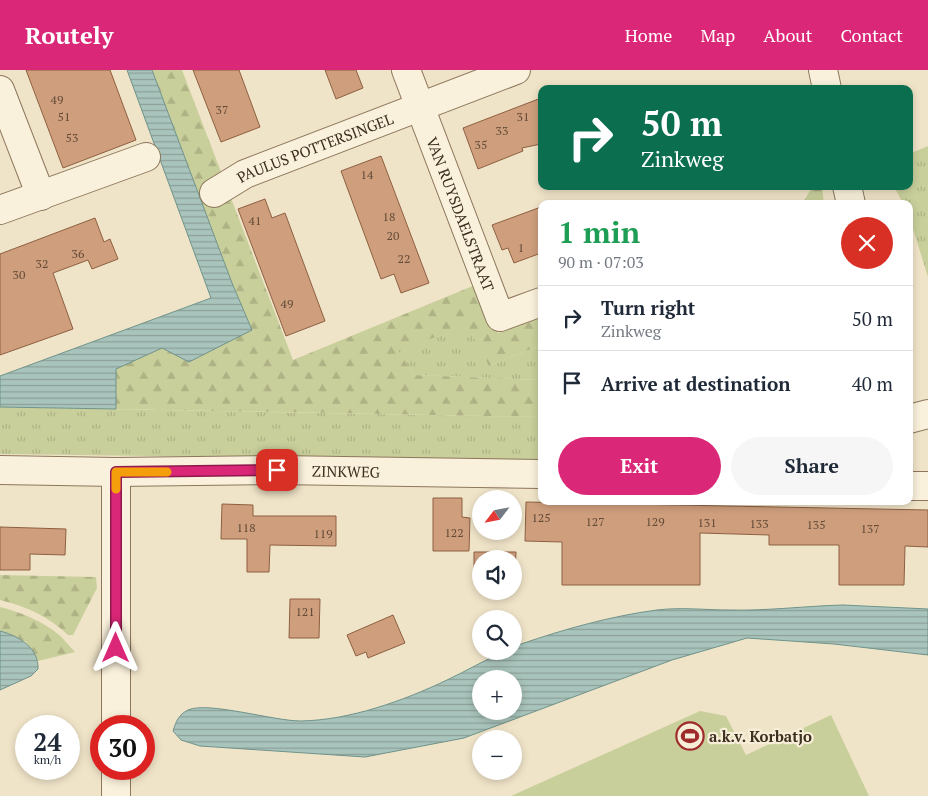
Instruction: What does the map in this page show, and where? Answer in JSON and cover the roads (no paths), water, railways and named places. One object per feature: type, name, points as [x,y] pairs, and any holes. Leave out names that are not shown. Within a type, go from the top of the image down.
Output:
[{"type":"street","name":"VAN RUYSDAELSTRAAT","points":[[406,70],[500,318],[538,303]]},
{"type":"street","name":"PAULUS POTTERSINGEL","points":[[214,193],[245,174],[516,70]]},
{"type":"street","points":[[823,70],[826,85]]},
{"type":"street","points":[[0,90],[41,196]]},
{"type":"street","points":[[0,210],[146,156]]},
{"type":"street","points":[[913,418],[928,414]]},
{"type":"street","name":"ZINKWEG","points":[[0,470],[116,472],[277,470],[538,474]]},
{"type":"street","points":[[116,472],[116,715]]},
{"type":"street","points":[[913,486],[928,486]]},
{"type":"street","points":[[116,780],[116,796]]},
{"type":"water","points":[[127,70],[152,70],[232,283],[252,330],[189,362],[162,348],[116,369],[116,409],[0,407],[0,376],[211,298]]},
{"type":"water","points":[[843,605],[928,609],[928,655],[834,644],[747,638],[672,660],[522,716],[522,670],[472,670],[472,720],[512,720],[485,730],[472,730],[472,735],[464,738],[365,757],[200,746],[181,740],[173,731],[176,722],[182,714],[197,708],[210,708],[301,721],[320,720],[357,713],[394,702],[430,688],[487,660],[522,660],[522,644],[605,619],[666,609],[772,609]]},
{"type":"water","points":[[0,631],[21,640],[31,649],[35,655],[38,669],[31,676],[0,690]]},
{"type":"place","name":"a.k.v. Korbatjo","points":[[690,736]]}]
